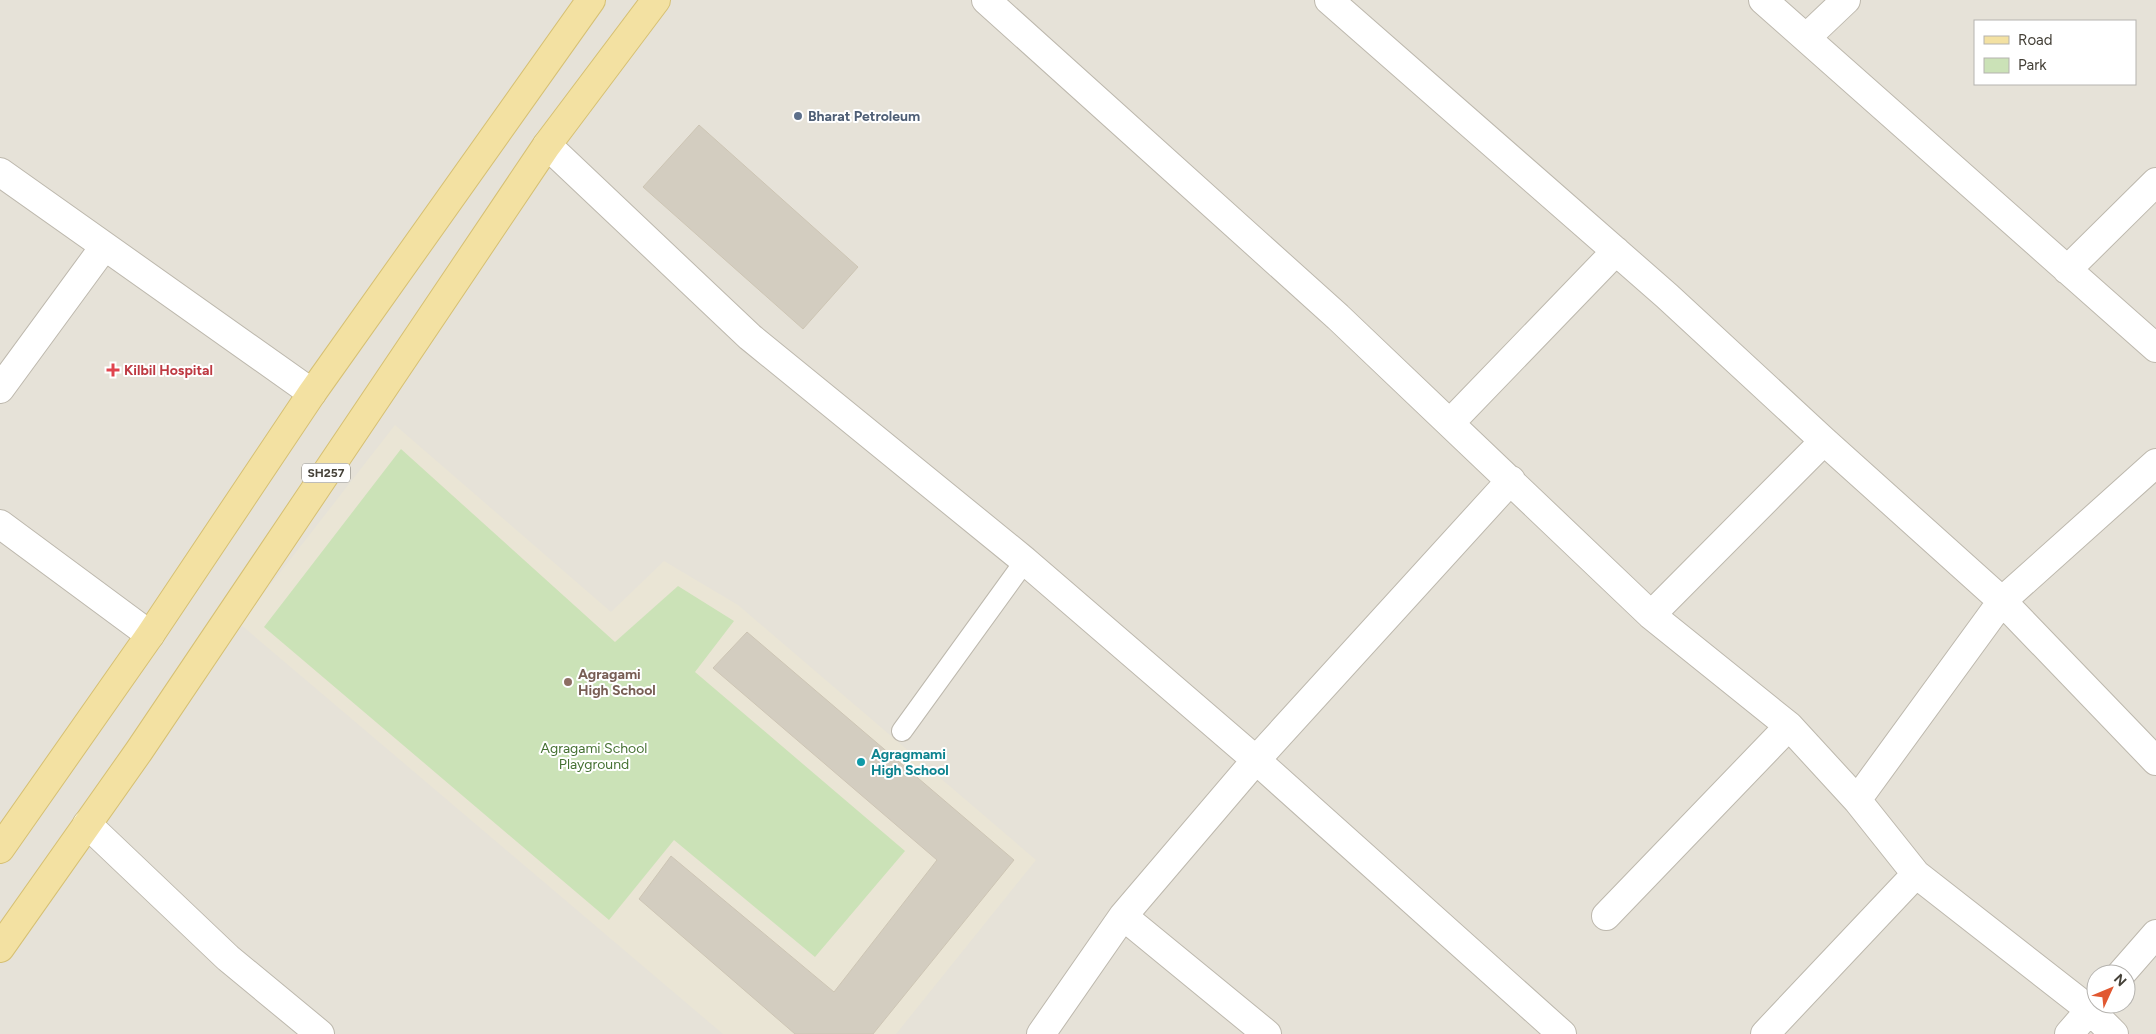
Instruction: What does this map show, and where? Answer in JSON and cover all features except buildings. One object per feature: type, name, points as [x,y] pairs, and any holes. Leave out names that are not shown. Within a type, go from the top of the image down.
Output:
[{"type":"main road","points":[[0,849],[150,635],[312,393],[590,0]]},
{"type":"main road","name":"SH257","points":[[0,948],[144,743],[547,145],[656,0]]},
{"type":"street","points":[[986,0],[1338,317],[1652,614],[1790,726],[1857,800],[1916,874],[2086,1001]]},
{"type":"street","points":[[1329,0],[1616,251],[2002,601],[2156,762]]},
{"type":"street","points":[[1763,0],[2156,348]]},
{"type":"street","points":[[1806,38],[1846,0]]},
{"type":"street","points":[[547,145],[750,337],[1026,561],[1256,760],[1562,1034]]},
{"type":"street","points":[[0,172],[312,393]]},
{"type":"street","points":[[2067,270],[2156,182]]},
{"type":"street","points":[[0,389],[104,247]]},
{"type":"street","points":[[1450,423],[1616,251]]},
{"type":"street","points":[[1652,614],[1824,441]]},
{"type":"street","points":[[1857,800],[2002,601],[2156,463]]},
{"type":"street","points":[[1041,1034],[1123,916],[1256,760],[1511,480]]},
{"type":"street","points":[[0,524],[150,635]]},
{"type":"street","points":[[1606,916],[1790,726]]},
{"type":"street","points":[[87,824],[228,958],[320,1034]]},
{"type":"street","points":[[1765,1034],[1916,874]]},
{"type":"street","points":[[1123,916],[1267,1034]]},
{"type":"street","points":[[2130,964],[2156,934]]},
{"type":"street","points":[[2069,1034],[2086,1014]]},
{"type":"street","points":[[2099,1014],[2114,1034]]},
{"type":"lane","points":[[902,731],[1026,561]]},
{"type":"shaded area","points":[[0,0],[2156,0],[2156,1034],[0,1034]]},
{"type":"shaded area","name":"Agragami High School","points":[[395,425],[611,612],[664,561],[738,605],[1036,860],[896,1034],[723,1034],[240,624]]},
{"type":"green space","name":"Agragami School Playground","points":[[401,449],[615,642],[678,586],[734,621],[695,672],[905,851],[815,957],[674,840],[609,920],[264,627]]},
{"type":"place","name":"Bharat Petroleum","points":[[798,116]]},
{"type":"place","name":"Kilbil Hospital","points":[[113,370]]},
{"type":"place","name":"Agragami High School","points":[[568,682]]},
{"type":"place","name":"Agragmami High School","points":[[861,762]]}]
